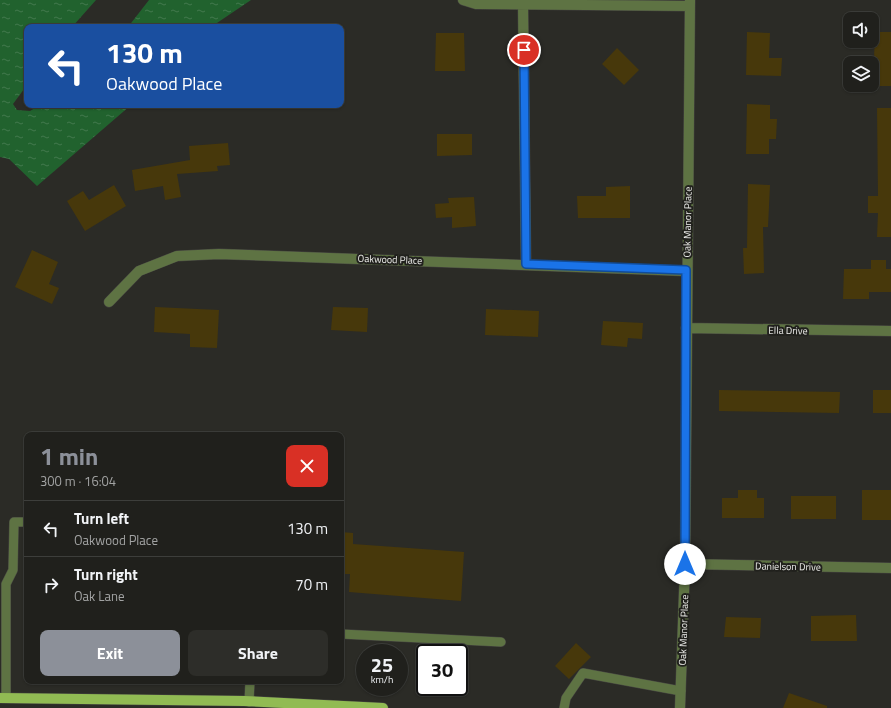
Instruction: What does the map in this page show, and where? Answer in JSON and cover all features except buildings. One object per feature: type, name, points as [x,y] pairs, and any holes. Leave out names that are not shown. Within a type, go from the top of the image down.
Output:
[{"type":"main road","points":[[3,698],[120,703],[249,702],[383,708]]},
{"type":"street","points":[[463,0],[476,4],[690,3]]},
{"type":"street","name":"Oak Manor Place","points":[[680,708],[685,564],[686,270],[690,3]]},
{"type":"street","points":[[523,4],[526,264]]},
{"type":"street","name":"Oakwood Place","points":[[109,302],[140,271],[177,256],[219,254],[686,270]]},
{"type":"street","name":"Ella Drive","points":[[686,328],[891,331]]},
{"type":"street","name":"Danielson Drive","points":[[685,564],[891,568]]},
{"type":"lane","points":[[3,698],[6,584],[12,570],[14,522],[24,522]]},
{"type":"lane","points":[[344,634],[501,642]]},
{"type":"lane","points":[[564,708],[566,698],[584,673],[681,691]]},
{"type":"lane","points":[[249,702],[250,684]]},
{"type":"water","points":[[0,0],[96,0],[75,24],[24,24],[24,89],[13,104],[17,110],[30,111],[35,108],[128,108],[37,186],[9,159],[0,157]]},
{"type":"water","points":[[149,0],[251,0],[215,24],[130,24]]},
{"type":"route","points":[[524,50],[526,264],[686,270],[685,564]]}]
